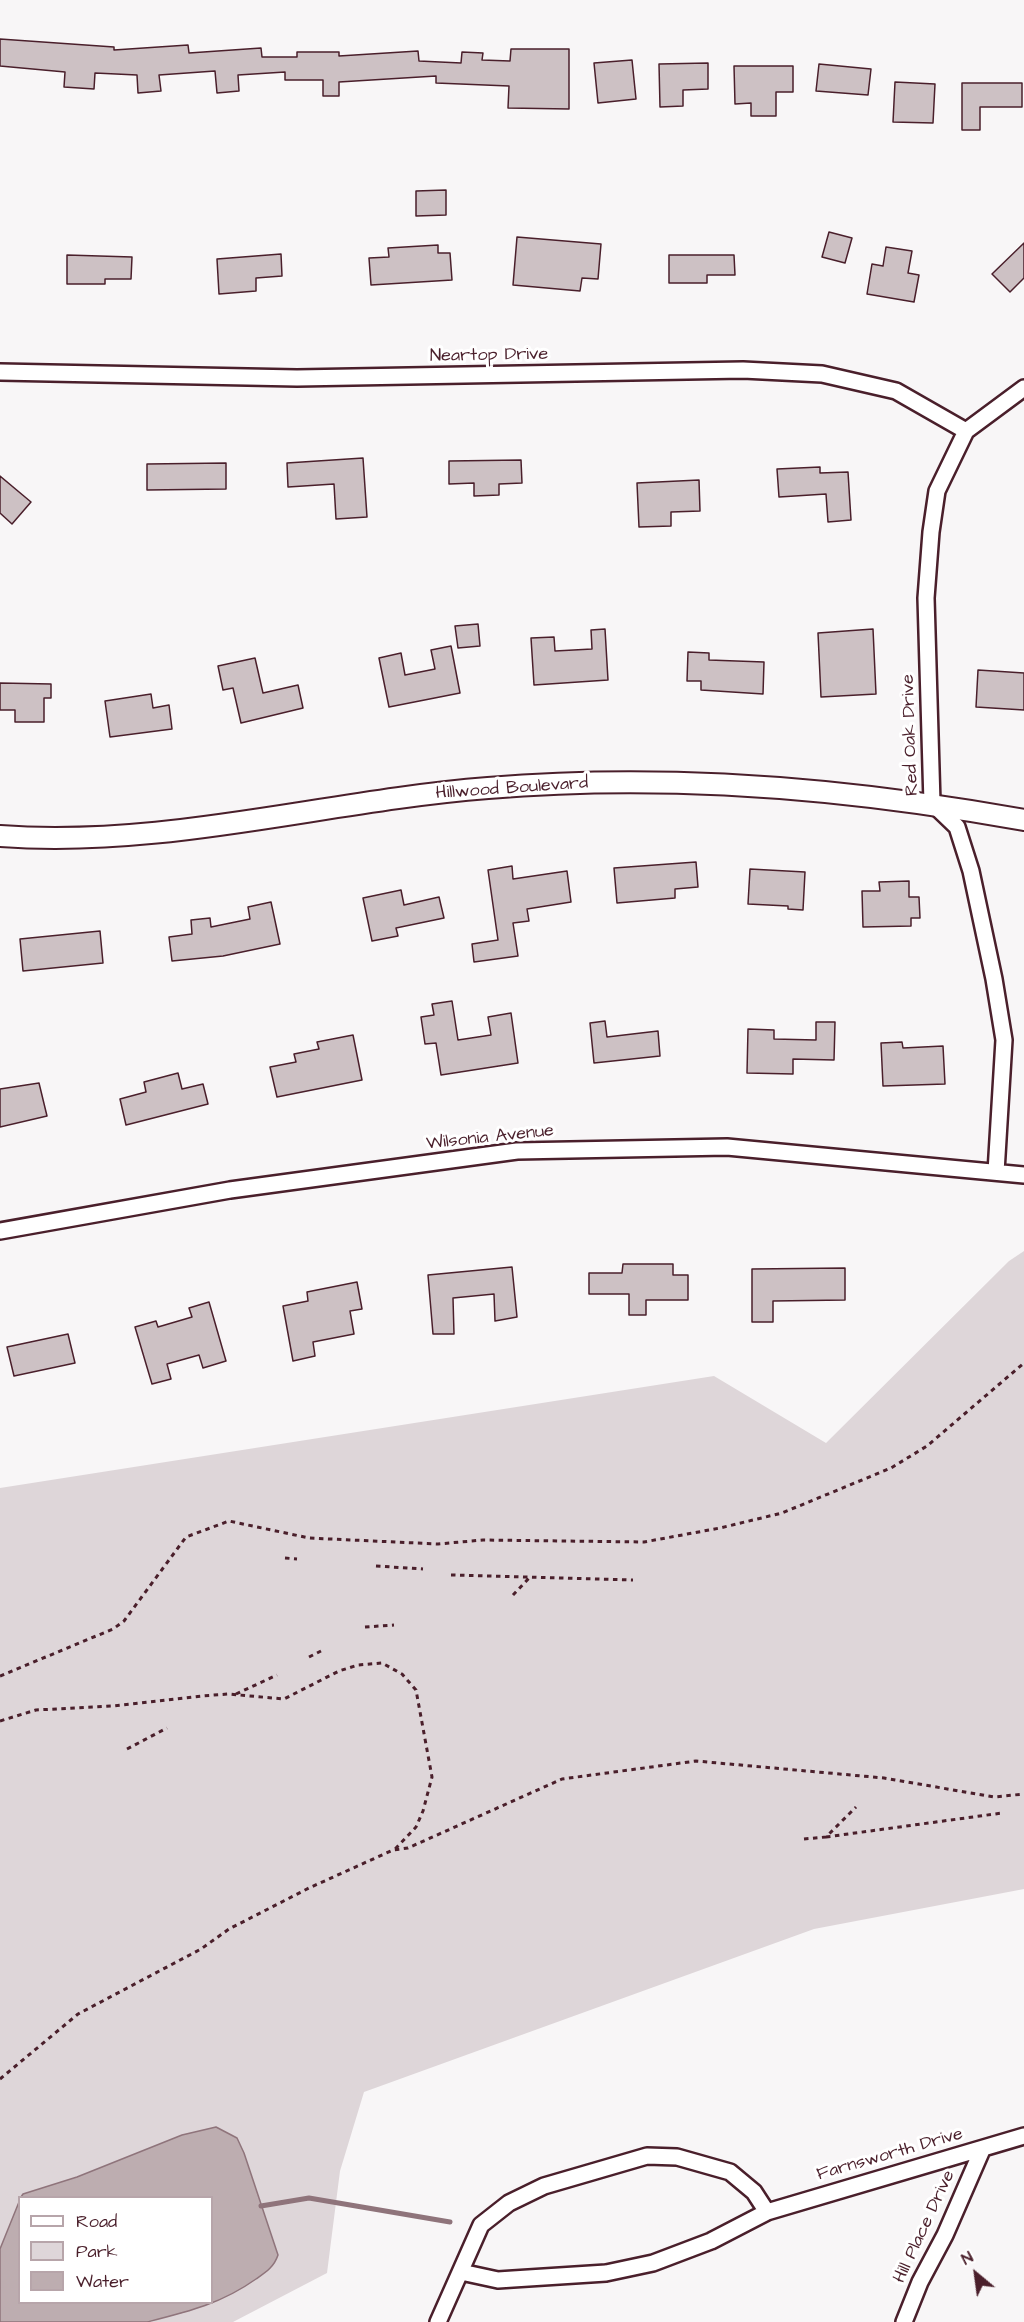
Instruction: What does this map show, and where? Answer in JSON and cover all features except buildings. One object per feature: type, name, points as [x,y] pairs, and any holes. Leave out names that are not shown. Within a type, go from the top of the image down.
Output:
[{"type":"street","name":"Neartop Drive","points":[[0,372],[297,378],[743,370],[822,374],[896,391],[966,432]]},
{"type":"street","name":"Red Oak Drive","points":[[996,1172],[1004,1040],[994,979],[971,871],[957,827],[932,803],[926,598],[937,490],[966,432],[1024,388]]},
{"type":"street","name":"Hillwood Boulevard","points":[[0,836],[34,839],[142,836],[489,788],[619,783],[702,784],[817,791],[932,803],[1024,819]]},
{"type":"street","name":"Wilsonia Avenue","points":[[0,1231],[230,1190],[517,1151],[727,1147],[1024,1175]]},
{"type":"street","name":"Farnsworth Drive","points":[[461,2272],[498,2280],[606,2273],[652,2264],[702,2245],[766,2212],[1024,2136]]},
{"type":"street","name":"Hill Place Drive","points":[[904,2322],[920,2282],[945,2235],[982,2150]]},
{"type":"street","points":[[438,2322],[481,2225],[510,2204],[544,2186],[647,2156],[676,2157],[730,2172],[754,2192],[766,2212]]},
{"type":"path","points":[[0,1676],[112,1629],[124,1621],[186,1537],[202,1529],[229,1521],[309,1538],[438,1544],[483,1540],[644,1542],[720,1528],[782,1513],[891,1468],[927,1446],[1024,1363]]},
{"type":"path","points":[[285,1558],[297,1559]]},
{"type":"path","points":[[376,1566],[423,1569]]},
{"type":"path","points":[[452,1575],[633,1580]]},
{"type":"path","points":[[513,1595],[530,1577]]},
{"type":"path","points":[[365,1627],[394,1625]]},
{"type":"path","points":[[309,1657],[321,1651]]},
{"type":"path","points":[[0,1721],[44,1709],[100,1707],[234,1694],[284,1699],[339,1671],[372,1662],[382,1663],[402,1674],[416,1690],[432,1777],[416,1827],[393,1850]]},
{"type":"path","points":[[234,1694],[278,1675]]},
{"type":"path","points":[[127,1749],[167,1728]]},
{"type":"path","points":[[0,2079],[78,2014],[201,1949],[239,1924],[309,1888],[393,1850],[408,1848],[562,1779],[696,1761],[884,1778],[994,1797],[1024,1794]]},
{"type":"path","points":[[826,1837],[856,1808]]},
{"type":"path","points":[[804,1839],[1002,1813]]},
{"type":"green space","points":[[1024,1251],[1024,1889],[814,1929],[364,2092],[340,2171],[327,2273],[233,2322],[0,2322],[0,1488],[714,1376],[826,1443],[1009,1261]]},
{"type":"water","points":[[216,2127],[237,2138],[278,2255],[269,2269],[260,2276],[243,2288],[217,2301],[213,2302],[213,2196],[22,2196],[77,2177],[182,2135]]},
{"type":"water","points":[[18,2204],[18,2304],[209,2304],[147,2322],[0,2322],[0,2249]]},
{"type":"waterway","points":[[261,2206],[309,2198],[450,2222]]}]
